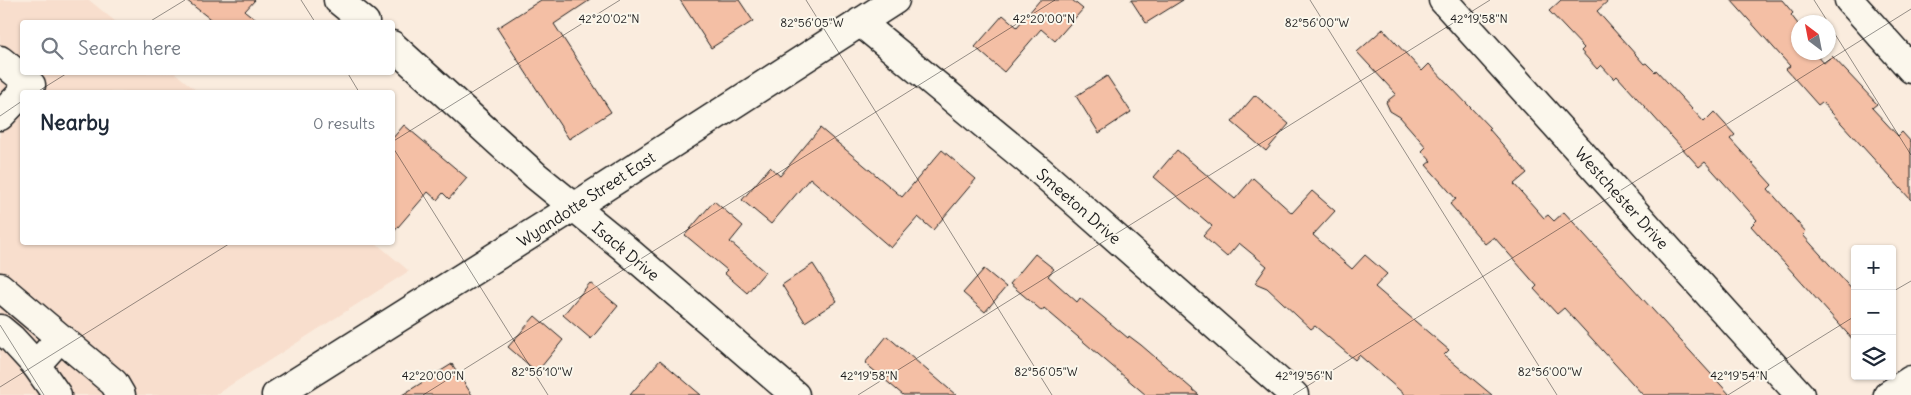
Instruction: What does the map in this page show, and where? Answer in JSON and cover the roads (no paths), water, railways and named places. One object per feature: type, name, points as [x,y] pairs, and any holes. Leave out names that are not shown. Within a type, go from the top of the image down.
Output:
[{"type":"street","points":[[338,0],[363,20]]},
{"type":"street","name":"Wyandotte Street East","points":[[276,395],[574,207],[895,0]]},
{"type":"street","name":"Westchester Drive","points":[[1443,0],[1800,395]]},
{"type":"street","points":[[1848,0],[1911,70]]},
{"type":"street","name":"Smeeton Drive","points":[[860,22],[1037,168],[1294,395]]},
{"type":"street","name":"Isack Drive","points":[[395,48],[536,176],[795,395]]},
{"type":"street","points":[[0,60],[31,85],[26,90]]},
{"type":"street","points":[[0,116],[20,96]]},
{"type":"street","points":[[0,287],[114,383],[121,395]]},
{"type":"street","points":[[0,329],[12,338],[36,365],[57,395]]},
{"type":"street","points":[[36,365],[60,338]]},
{"type":"street","points":[[1888,395],[1911,380]]}]
